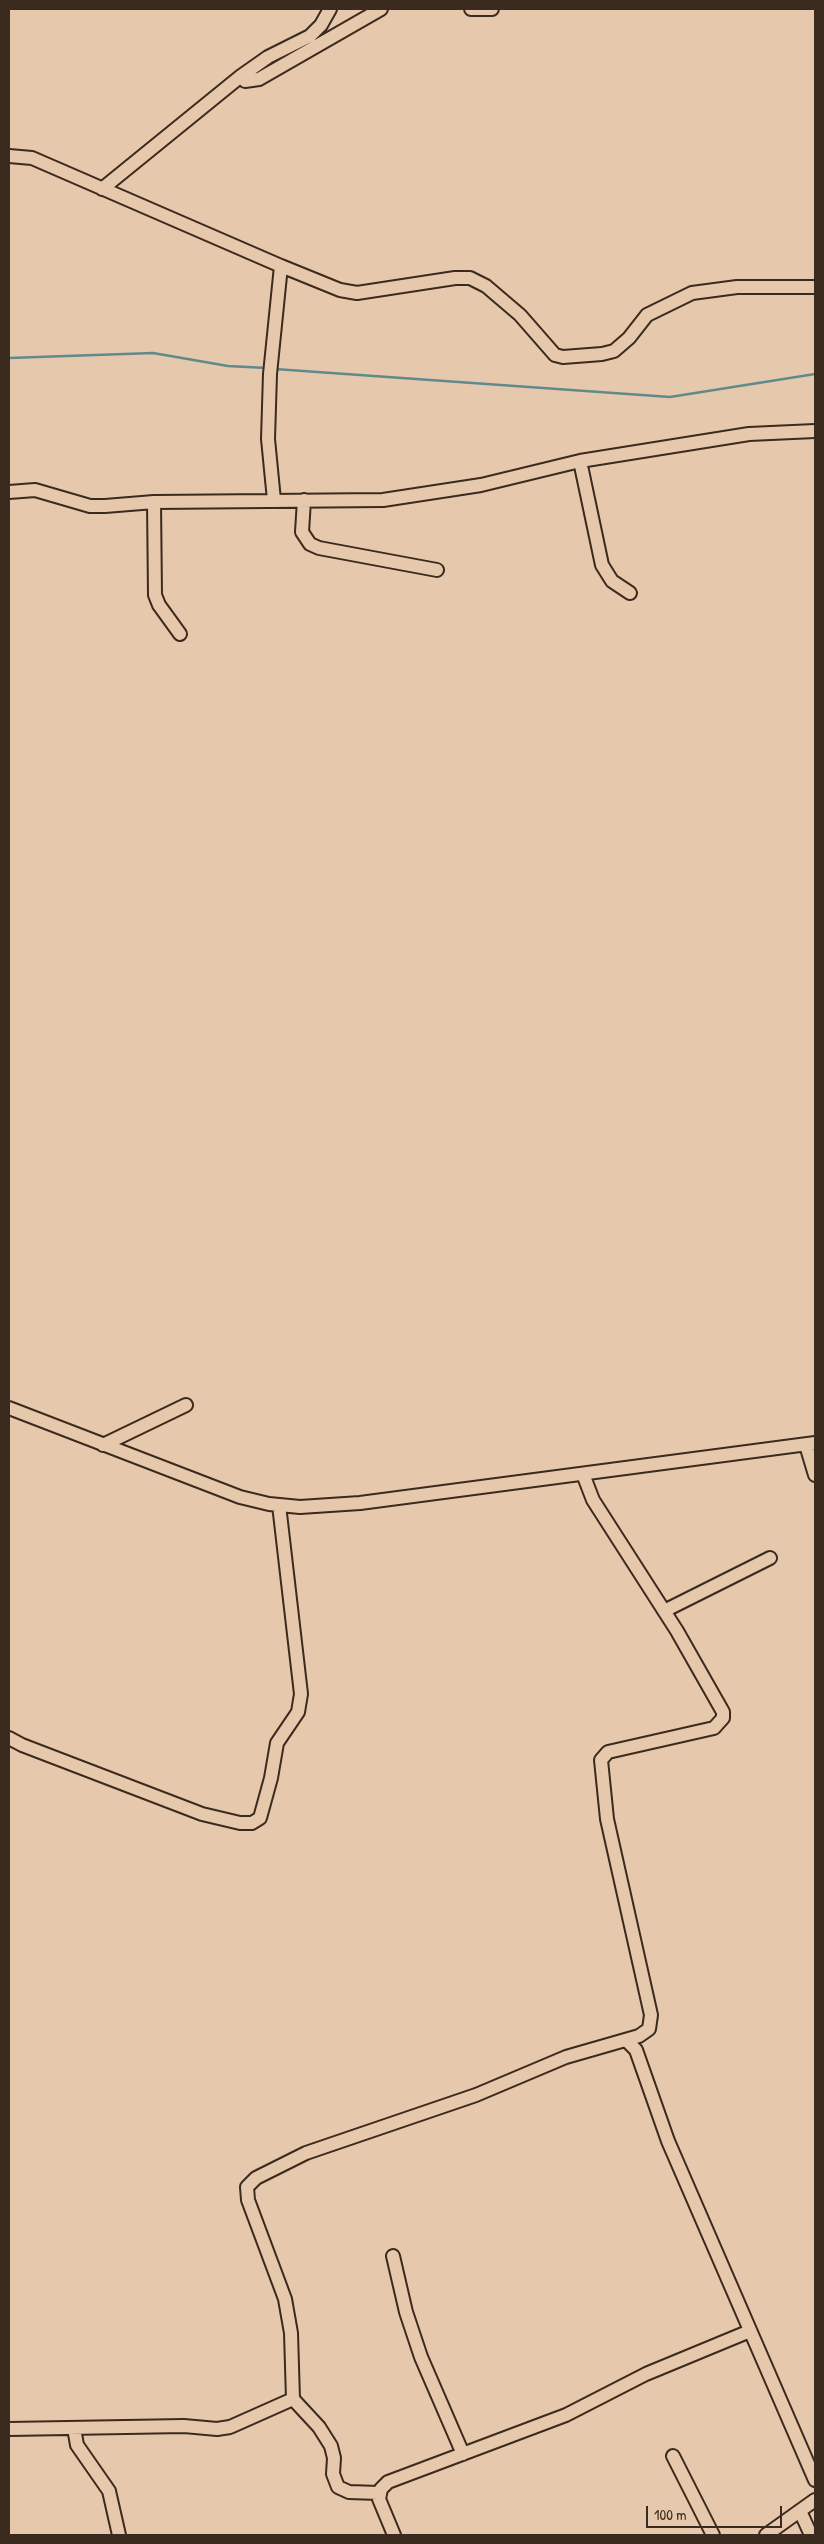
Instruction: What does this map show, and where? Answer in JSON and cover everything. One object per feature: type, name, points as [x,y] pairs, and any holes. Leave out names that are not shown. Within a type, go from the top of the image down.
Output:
[{"type":"street","points":[[102,189],[241,76],[268,57],[310,36],[322,25],[330,9]]},
{"type":"street","points":[[241,76],[245,82],[259,78],[381,9]]},
{"type":"street","points":[[471,9],[492,9]]},
{"type":"street","points":[[9,156],[32,158],[340,290],[356,293],[455,278],[470,278],[493,292],[520,315],[556,355],[563,357],[602,354],[614,351],[629,338],[647,315],[692,294],[737,287],[815,287]]},
{"type":"street","points":[[274,500],[268,439],[270,374],[281,266]]},
{"type":"street","points":[[9,492],[35,490],[90,506],[154,502],[383,500],[481,485],[580,461],[749,434],[815,431]]},
{"type":"street","points":[[580,461],[602,566],[612,581],[630,593]]},
{"type":"street","points":[[304,500],[302,532],[310,544],[326,549],[437,570]]},
{"type":"street","points":[[154,502],[154,595],[159,606],[180,634]]},
{"type":"street","points":[[103,1444],[186,1405]]},
{"type":"street","points":[[9,1408],[240,1497],[300,1507],[360,1503],[811,1444],[815,1476]]},
{"type":"street","points":[[379,2493],[349,2492],[338,2487],[333,2474],[334,2458],[331,2446],[319,2427],[293,2398],[288,2313],[279,2278],[248,2200],[247,2187],[250,2182],[280,2165],[332,2143],[476,2095],[566,2057],[644,2034],[649,2029],[651,2015],[607,1819],[601,1760],[608,1752],[714,1728],[723,1718],[723,1712],[664,1611],[593,1500],[583,1474]]},
{"type":"street","points":[[9,1738],[22,1745],[202,1814],[240,1823],[252,1823],[260,1818],[268,1790],[277,1743],[298,1712],[301,1694],[279,1505]]},
{"type":"street","points":[[664,1611],[770,1558]]},
{"type":"street","points":[[626,2040],[636,2050],[668,2141],[815,2480]]},
{"type":"street","points":[[393,2256],[406,2312],[421,2357],[463,2454]]},
{"type":"street","points":[[394,2535],[379,2499],[379,2493],[388,2482],[566,2415],[646,2374],[750,2331]]},
{"type":"street","points":[[9,2429],[184,2426],[216,2430],[230,2427],[293,2398]]},
{"type":"street","points":[[74,2428],[76,2445],[109,2491],[119,2535]]},
{"type":"street","points":[[674,2456],[713,2535]]},
{"type":"street","points":[[766,2535],[815,2500]]},
{"type":"street","points":[[800,2511],[811,2535]]},
{"type":"waterway","points":[[9,358],[153,353],[228,366],[267,368]]},
{"type":"waterway","points":[[275,369],[670,397],[815,374]]}]
